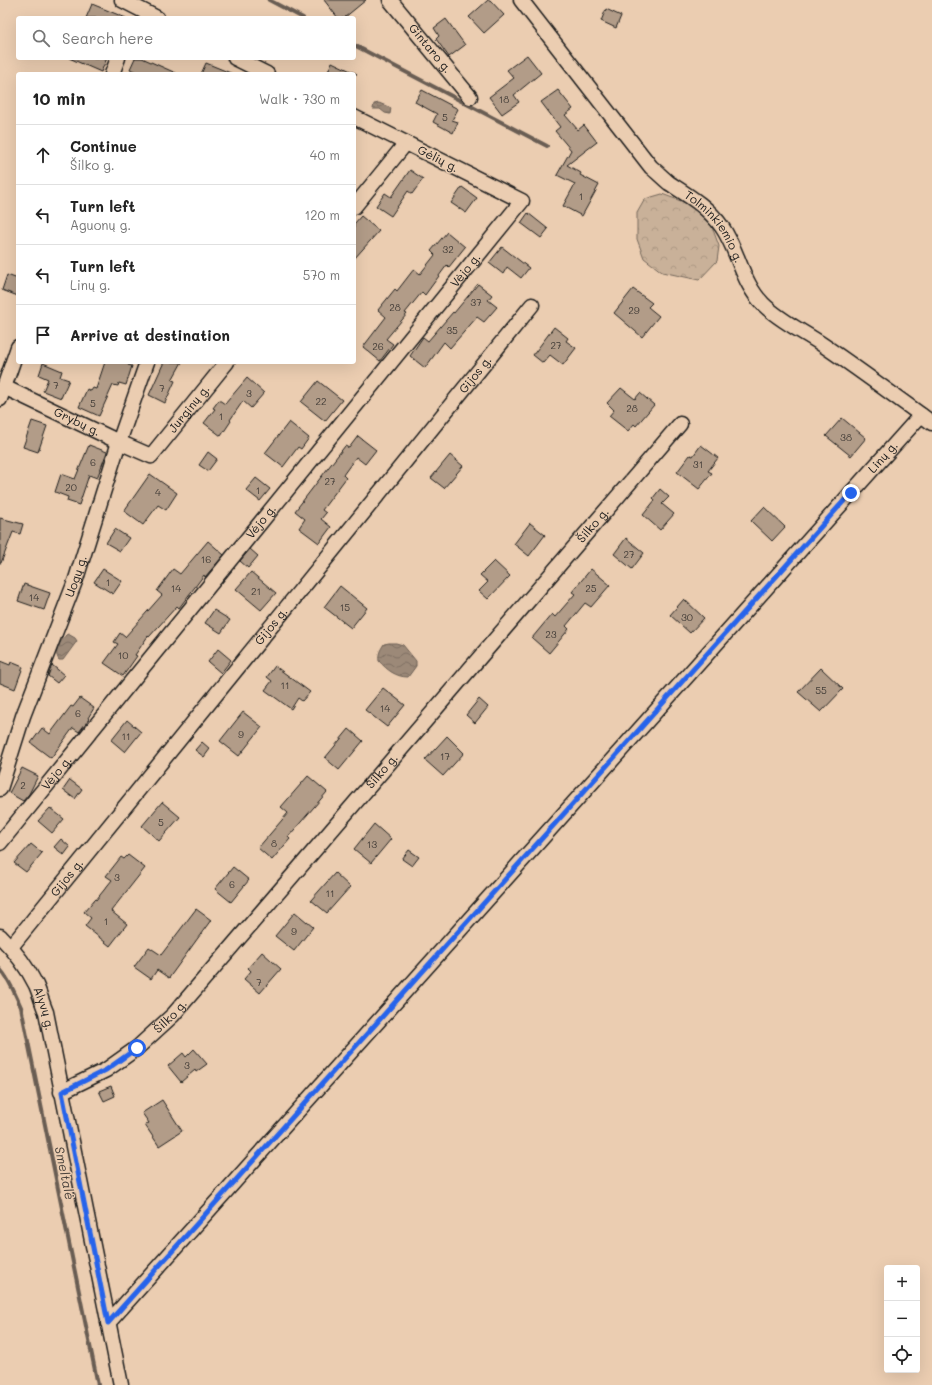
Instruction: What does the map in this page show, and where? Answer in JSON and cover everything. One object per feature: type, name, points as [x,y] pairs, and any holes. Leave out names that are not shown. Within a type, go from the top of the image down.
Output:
[{"type":"street","points":[[122,0],[133,12],[149,16]]},
{"type":"street","name":"Gintaro g.","points":[[390,0],[470,98]]},
{"type":"street","name":"Tolminkiemio g.","points":[[521,0],[651,167],[709,211],[723,228],[752,291],[764,305],[926,419]]},
{"type":"street","points":[[113,72],[117,60]]},
{"type":"street","points":[[238,60],[250,70]]},
{"type":"street","name":"Gėlių g.","points":[[356,118],[522,202]]},
{"type":"street","points":[[356,205],[406,143]]},
{"type":"street","name":"Vėjo g.","points":[[0,843],[522,202]]},
{"type":"street","name":"Gijos g.","points":[[11,947],[532,305]]},
{"type":"street","points":[[2,393],[16,353]]},
{"type":"street","name":"Uogų g.","points":[[0,789],[23,716],[76,579],[119,442],[146,364]]},
{"type":"street","name":"Jurginų g.","points":[[150,456],[225,364]]},
{"type":"street","name":"Grybų g.","points":[[2,393],[150,456]]},
{"type":"street","name":"Linų g.","points":[[108,1323],[926,419]]},
{"type":"street","name":"Šilko g.","points":[[62,1092],[106,1070],[137,1048],[173,1015],[680,424]]},
{"type":"street","name":"Alyvų g.","points":[[0,936],[11,947],[36,985],[46,1012],[121,1385]]},
{"type":"green space","points":[[662,194],[689,204],[712,227],[719,246],[717,261],[699,280],[662,272],[644,258],[637,239],[637,213],[645,199]]},
{"type":"water","points":[[379,103],[391,108],[390,114],[385,113],[380,109],[373,109],[374,104]]},
{"type":"water","points":[[68,634],[77,641],[63,660],[59,660],[57,657],[58,647]]},
{"type":"water","points":[[389,643],[403,645],[416,661],[416,666],[408,677],[400,676],[392,672],[379,661],[381,648],[384,644]]},
{"type":"building","points":[[324,0],[366,0],[346,16],[336,16]]},
{"type":"building","points":[[488,0],[490,0],[504,15],[484,33],[469,17]]},
{"type":"building","points":[[92,4],[121,16],[87,16]]},
{"type":"building","points":[[606,9],[621,16],[616,28],[601,21]]},
{"type":"building","points":[[446,19],[465,45],[449,57],[436,39],[439,36],[434,28]]},
{"type":"building","points":[[527,55],[541,73],[514,95],[519,102],[502,114],[489,97],[514,78],[507,70]]},
{"type":"building","points":[[74,60],[106,60],[101,72]]},
{"type":"building","points":[[134,60],[146,60],[174,72],[137,72],[130,69]]},
{"type":"building","points":[[332,62],[353,72],[328,72]]},
{"type":"building","points":[[206,63],[228,72],[202,72]]},
{"type":"building","points":[[422,90],[458,109],[452,120],[458,122],[453,133],[433,122],[437,114],[415,102]]},
{"type":"building","points":[[558,90],[573,109],[565,115],[578,130],[584,125],[597,142],[567,165],[581,173],[580,175],[599,185],[582,216],[563,206],[575,184],[557,175],[571,150],[555,131],[560,127],[541,102]]},
{"type":"building","points":[[410,170],[423,179],[412,194],[408,191],[391,216],[376,206],[385,193],[391,197]]},
{"type":"building","points":[[462,187],[477,198],[466,213],[451,203]]},
{"type":"building","points":[[528,213],[548,229],[541,238],[521,223]]},
{"type":"building","points":[[361,216],[379,231],[356,257],[356,222]]},
{"type":"building","points":[[447,232],[465,247],[449,267],[447,265],[425,295],[422,292],[405,313],[407,314],[386,339],[393,344],[380,361],[363,347],[386,317],[378,310],[395,289],[397,291],[414,269],[420,274],[435,255],[431,251]]},
{"type":"building","points":[[502,247],[529,268],[521,278],[507,267],[503,274],[489,263]]},
{"type":"building","points":[[7,275],[16,278],[16,295],[2,290]]},
{"type":"building","points":[[478,284],[492,295],[488,300],[497,307],[484,322],[477,317],[450,348],[444,342],[425,368],[410,356],[423,337],[428,341]]},
{"type":"building","points":[[633,289],[652,303],[648,307],[659,316],[642,337],[614,313]]},
{"type":"building","points":[[554,327],[568,338],[566,341],[576,348],[563,365],[550,355],[543,363],[533,355]]},
{"type":"building","points":[[43,364],[62,371],[60,377],[69,380],[61,398],[43,391],[48,379],[39,375]]},
{"type":"building","points":[[104,364],[128,364],[132,366],[126,385],[119,383],[118,386],[113,385],[99,416],[79,407],[87,389],[91,391],[93,388],[96,389]]},
{"type":"building","points":[[163,364],[181,364],[172,380],[175,381],[165,403],[149,395]]},
{"type":"building","points":[[247,378],[264,393],[251,408],[243,401],[221,436],[204,423],[215,409],[213,408],[219,400],[225,404]]},
{"type":"building","points":[[318,381],[342,400],[325,421],[301,402]]},
{"type":"building","points":[[621,388],[635,399],[640,393],[654,405],[636,426],[634,424],[628,431],[609,416],[614,410],[607,403]]},
{"type":"building","points":[[842,418],[866,438],[851,456],[826,436]]},
{"type":"building","points":[[32,421],[47,426],[38,452],[23,447]]},
{"type":"building","points":[[289,422],[309,438],[301,449],[298,447],[283,467],[265,453]]},
{"type":"building","points":[[358,436],[376,450],[365,464],[356,457],[343,475],[346,478],[322,510],[326,513],[321,519],[331,527],[319,543],[299,528],[305,519],[295,511],[345,446],[349,448]]},
{"type":"building","points":[[89,445],[107,452],[97,478],[89,475],[79,505],[67,501],[68,497],[55,492],[61,474],[75,479]]},
{"type":"building","points":[[701,445],[718,458],[708,471],[712,473],[699,489],[677,472],[690,455],[693,456]]},
{"type":"building","points":[[208,452],[217,459],[208,471],[199,465]]},
{"type":"building","points":[[450,455],[463,466],[444,488],[431,478]]},
{"type":"building","points":[[150,474],[177,493],[166,510],[158,505],[143,525],[124,511]]},
{"type":"building","points":[[256,478],[270,489],[260,501],[246,490]]},
{"type":"building","points":[[660,489],[669,497],[662,504],[674,514],[660,530],[643,515],[655,500],[653,498]]},
{"type":"building","points":[[764,507],[785,527],[772,541],[751,521]]},
{"type":"building","points":[[0,518],[23,524],[20,534],[13,532],[1,563],[0,563]]},
{"type":"building","points":[[530,523],[545,535],[529,556],[514,544]]},
{"type":"building","points":[[115,529],[129,538],[120,551],[106,543]]},
{"type":"building","points":[[626,538],[644,553],[632,569],[614,554]]},
{"type":"building","points":[[208,541],[224,555],[205,577],[204,575],[179,608],[177,606],[149,637],[148,636],[135,655],[137,656],[123,676],[104,663],[118,644],[114,642],[120,633],[125,637],[162,595],[157,591],[173,569],[180,574]]},
{"type":"building","points":[[250,549],[258,556],[248,568],[240,561]]},
{"type":"building","points":[[494,561],[510,576],[488,599],[479,591],[488,582],[480,575]]},
{"type":"building","points":[[103,569],[122,581],[113,594],[94,582]]},
{"type":"building","points":[[591,569],[610,585],[591,607],[585,603],[566,626],[569,629],[549,653],[532,638],[552,614],[555,617],[575,594],[572,592]]},
{"type":"building","points":[[251,572],[276,593],[261,610],[236,589]]},
{"type":"building","points":[[24,584],[50,593],[44,610],[18,601]]},
{"type":"building","points":[[340,586],[367,608],[351,628],[324,607]]},
{"type":"building","points":[[684,599],[704,618],[690,633],[670,615]]},
{"type":"building","points":[[214,610],[230,620],[221,633],[205,623]]},
{"type":"building","points":[[218,649],[231,660],[221,673],[208,662]]},
{"type":"building","points":[[0,661],[10,665],[11,662],[23,667],[15,689],[0,683]]},
{"type":"building","points":[[52,665],[64,675],[57,683],[48,676]]},
{"type":"building","points":[[275,666],[310,692],[302,701],[298,698],[291,709],[265,690],[272,681],[267,677]]},
{"type":"building","points":[[821,668],[843,689],[821,712],[798,692]]},
{"type":"building","points":[[383,688],[405,705],[387,727],[365,710]]},
{"type":"building","points":[[80,698],[94,708],[88,718],[89,719],[79,732],[73,728],[51,758],[31,743],[42,728],[50,734],[71,706],[73,707]]},
{"type":"building","points":[[479,699],[488,707],[475,723],[466,715]]},
{"type":"building","points":[[243,712],[262,727],[239,756],[220,741]]},
{"type":"building","points":[[127,720],[141,732],[125,752],[111,740]]},
{"type":"building","points":[[349,729],[363,741],[339,770],[325,758]]},
{"type":"building","points":[[447,736],[464,753],[443,776],[425,760]]},
{"type":"building","points":[[202,742],[210,749],[204,757],[195,750]]},
{"type":"building","points":[[22,768],[38,776],[29,794],[23,801],[9,793]]},
{"type":"building","points":[[308,776],[327,792],[288,837],[290,839],[272,860],[258,848],[288,813],[281,807]]},
{"type":"building","points":[[70,780],[82,789],[75,799],[63,790]]},
{"type":"building","points":[[162,802],[180,817],[159,841],[142,826]]},
{"type":"building","points":[[50,808],[64,819],[52,833],[38,821]]},
{"type":"building","points":[[374,824],[391,839],[371,863],[354,849]]},
{"type":"building","points":[[61,839],[70,847],[64,855],[54,847]]},
{"type":"building","points":[[31,844],[42,853],[26,872],[14,863]]},
{"type":"building","points":[[409,850],[419,857],[412,866],[402,859]]},
{"type":"building","points":[[128,855],[145,868],[111,911],[127,924],[110,946],[85,926],[91,918],[84,912],[112,880],[106,876],[121,857],[124,859]]},
{"type":"building","points":[[233,867],[249,880],[231,902],[215,889]]},
{"type":"building","points":[[335,873],[350,887],[327,913],[311,900]]},
{"type":"building","points":[[196,909],[211,920],[169,978],[157,970],[151,979],[134,967],[149,947],[161,955]]},
{"type":"building","points":[[295,912],[313,927],[294,951],[275,936]]},
{"type":"building","points":[[262,952],[281,969],[260,993],[244,979],[251,971],[248,968]]},
{"type":"building","points":[[194,1049],[207,1064],[196,1072],[195,1070],[181,1082],[168,1066],[183,1053],[186,1057]]},
{"type":"building","points":[[111,1086],[115,1096],[104,1101],[99,1091]]},
{"type":"building","points":[[162,1100],[182,1131],[159,1146],[145,1125],[149,1123],[142,1113]]},
{"type":"waterway","points":[[269,0],[299,16]]},
{"type":"waterway","points":[[356,46],[547,146]]},
{"type":"waterway","name":"Smeltalė","points":[[0,969],[9,982],[21,1007],[98,1385]]},
{"type":"route","points":[[137,1048],[106,1070],[62,1092],[108,1323],[851,493]]}]
